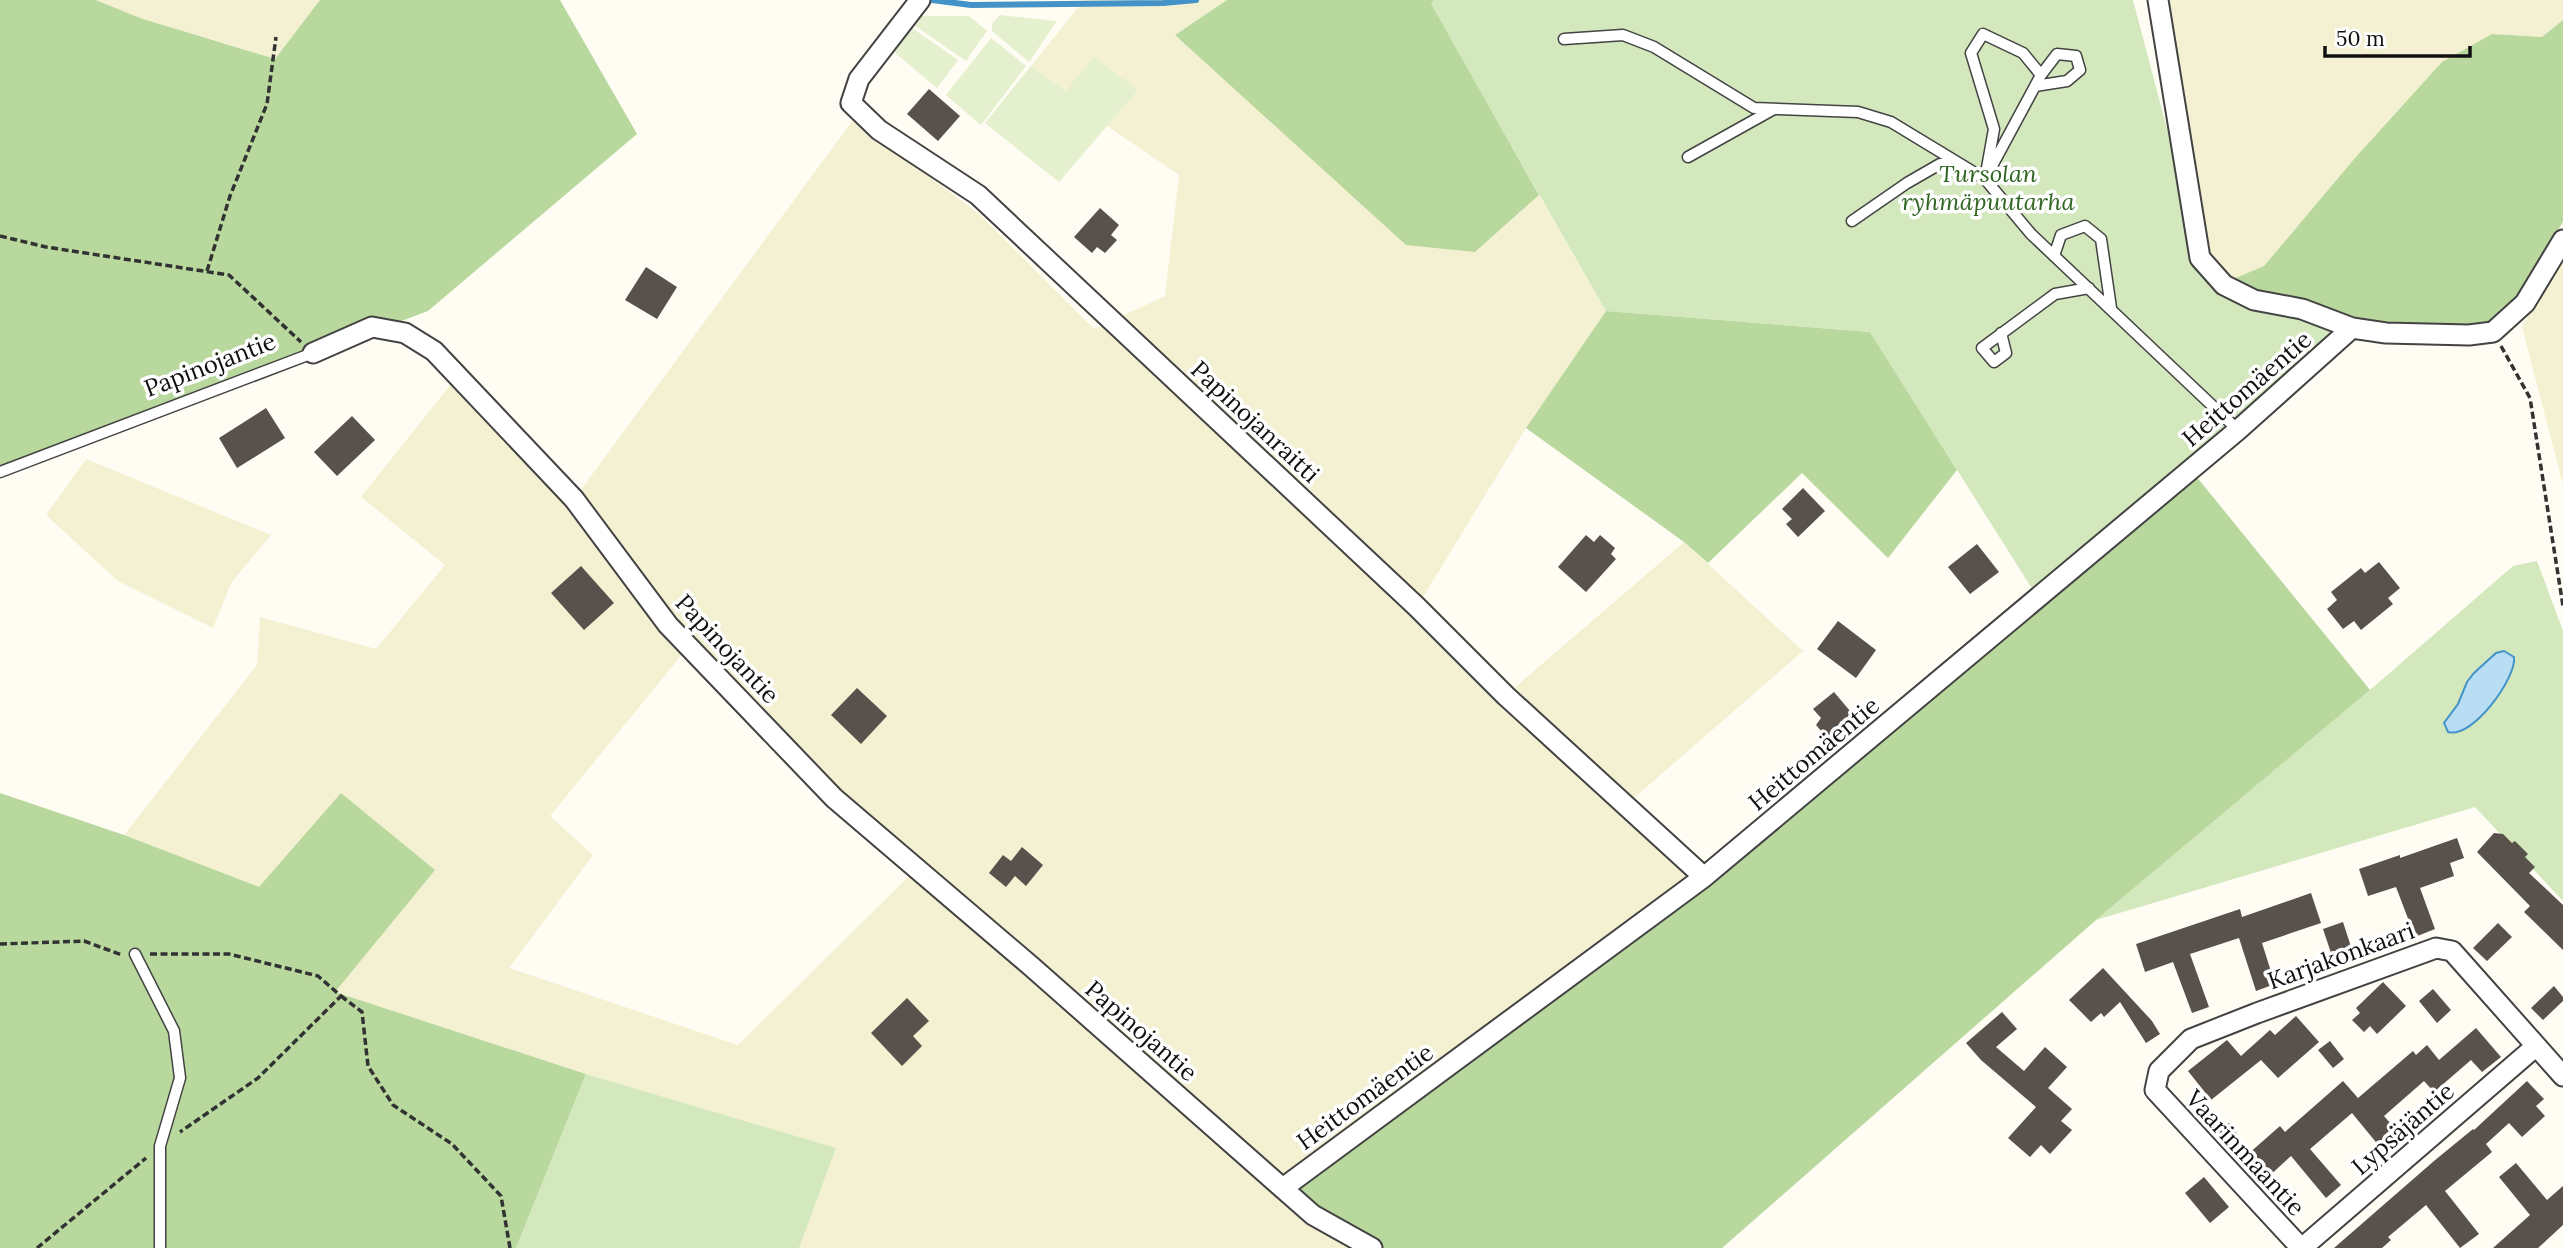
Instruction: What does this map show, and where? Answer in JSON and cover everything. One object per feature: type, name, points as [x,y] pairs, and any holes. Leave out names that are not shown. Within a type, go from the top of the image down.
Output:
[{"type":"street","name":"Heittomäentie","points":[[2158,0],[2200,258],[2224,285],[2254,300],[2302,309],[2352,328],[2455,335],[2493,332]]},
{"type":"street","name":"Papinojanraitti","points":[[916,5],[859,79],[851,103],[879,130],[978,195],[1417,607],[1506,695],[1704,877]]},
{"type":"street","points":[[2493,332],[2525,303],[2563,240]]},
{"type":"street","name":"Papinojantie","points":[[313,353],[372,327],[405,333],[434,351],[574,499],[668,625],[834,798],[1313,1216],[1372,1248]]},
{"type":"street","name":"Heittomäentie","points":[[1283,1188],[1704,877],[2238,430],[2352,328]]},
{"type":"street","name":"Karjakonkaari","points":[[2155,1090],[2159,1071],[2191,1040],[2436,948],[2452,951],[2563,1076]]},
{"type":"street","name":"Lypsäjäntie","points":[[2301,1248],[2535,1047]]},
{"type":"street","name":"Vaarinmaantie","points":[[2155,1090],[2301,1248]]},
{"type":"lane","points":[[1985,179],[1994,129],[1971,53],[1983,34],[2022,53],[2041,75]]},
{"type":"lane","points":[[1564,39],[1623,35],[1654,47],[1754,108],[1858,112],[1891,122],[1985,179],[2031,234],[2238,430]]},
{"type":"lane","points":[[1985,179],[2035,86],[2041,75],[2057,54],[2076,56],[2080,70],[2067,81],[2035,86]]},
{"type":"lane","points":[[1688,157],[1774,109]]},
{"type":"lane","points":[[1852,221],[1940,164],[1961,164]]},
{"type":"lane","points":[[2054,256],[2062,235],[2085,226],[2101,239],[2111,309]]},
{"type":"lane","points":[[2001,333],[2055,295],[2089,288]]},
{"type":"lane","name":"Papinojantie","points":[[0,472],[313,353]]},
{"type":"lane","points":[[135,954],[174,1031],[180,1078],[160,1146],[160,1248]]},
{"type":"path","points":[[207,271],[230,196],[267,104],[276,37]]},
{"type":"path","points":[[0,236],[46,247],[229,275],[313,353]]},
{"type":"path","points":[[2493,332],[2530,398],[2563,606]]},
{"type":"path","points":[[341,996],[362,1012],[368,1066],[393,1105],[452,1144],[501,1196],[510,1248]]},
{"type":"shaded area","points":[[96,0],[320,0],[275,59],[140,18]]},
{"type":"shaded area","points":[[1084,0],[1227,0],[1176,34],[1475,252],[1539,195],[1606,311],[1526,428],[1417,607],[1506,695],[1684,542],[1803,651],[1627,804],[1704,877],[1372,1248],[799,1248],[835,1148],[586,1074],[335,992],[341,794],[259,888],[124,835],[257,665],[260,617],[376,649],[445,565],[361,497],[451,384],[574,499],[853,120],[979,214],[1094,329],[1165,296],[1179,175],[1107,126],[1138,90],[1066,91],[1031,66]],"holes":[[[684,652],[911,874],[738,1045],[509,968],[593,855],[550,816]]]},
{"type":"shaded area","points":[[2166,0],[2563,0],[2563,20],[2542,37],[2492,34],[2355,158],[2264,266],[2231,280],[2208,254]]},
{"type":"shaded area","points":[[2563,252],[2563,485],[2522,327]]},
{"type":"shaded area","points":[[86,459],[271,535],[231,583],[213,628],[118,581],[46,515]]},
{"type":"green space","points":[[0,0],[96,0],[140,18],[275,59],[320,0],[560,0],[637,134],[428,311],[0,472]]},
{"type":"green space","points":[[1227,0],[1434,0],[1431,4],[1539,195],[1475,252],[1406,245],[1175,35]]},
{"type":"green space","name":"Tursolan ryhmäpuutarha","points":[[1434,0],[2133,0],[2201,258],[2224,285],[2352,328],[2038,598],[1870,332],[1606,311],[1430,4]]},
{"type":"green space","points":[[1000,15],[1057,21],[1029,62],[992,31],[992,24]]},
{"type":"green space","points":[[922,16],[969,16],[987,31],[966,61],[914,25]]},
{"type":"green space","points":[[2563,20],[2563,222],[2511,307],[2490,323],[2466,326],[2383,324],[2349,319],[2252,291],[2231,280],[2264,266],[2355,158],[2442,62],[2492,34],[2542,37]]},
{"type":"green space","points":[[912,28],[958,60],[937,88],[894,52]]},
{"type":"green space","points":[[991,38],[1026,66],[981,125],[946,95]]},
{"type":"green space","points":[[1094,57],[1138,90],[1059,182],[985,123],[1031,66],[1066,91]]},
{"type":"green space","points":[[1606,311],[1870,332],[1957,470],[1888,558],[1802,473],[1708,563],[1684,542],[1526,428]]},
{"type":"green space","points":[[2191,470],[2370,690],[2096,920],[1722,1248],[1372,1248],[1283,1188],[1704,877]]},
{"type":"green space","points":[[2537,561],[2563,631],[2563,901],[2475,807],[2096,920],[2513,566]]},
{"type":"green space","points":[[0,793],[124,835],[259,887],[341,793],[435,870],[335,992],[586,1074],[516,1248],[0,1248]]},
{"type":"green space","points":[[586,1074],[836,1148],[799,1248],[516,1248]]},
{"type":"water","points":[[2504,651],[2514,657],[2513,666],[2492,705],[2469,726],[2458,732],[2448,732],[2444,723],[2458,704],[2467,682],[2496,653]]},
{"type":"building","points":[[929,89],[960,116],[938,141],[907,114]]},
{"type":"building","points":[[1100,208],[1119,225],[1111,235],[1117,240],[1105,253],[1097,247],[1092,253],[1074,237]]},
{"type":"building","points":[[646,267],[677,287],[657,319],[625,300]]},
{"type":"building","points":[[266,408],[285,438],[237,468],[219,438]]},
{"type":"building","points":[[352,416],[375,440],[337,476],[314,452]]},
{"type":"building","points":[[1803,488],[1825,511],[1798,537],[1786,524],[1792,519],[1782,509]]},
{"type":"building","points":[[1586,535],[1594,542],[1600,535],[1615,548],[1611,554],[1616,559],[1586,592],[1558,567]]},
{"type":"building","points":[[1977,544],[1999,572],[1970,594],[1948,567]]},
{"type":"building","points":[[2379,562],[2400,588],[2388,598],[2393,604],[2361,630],[2354,621],[2343,629],[2327,609],[2337,600],[2331,592],[2361,568],[2365,573]]},
{"type":"building","points":[[581,566],[614,603],[584,630],[551,593]]},
{"type":"building","points":[[1838,621],[1876,650],[1856,678],[1817,649]]},
{"type":"building","points":[[857,688],[887,716],[861,744],[831,715]]},
{"type":"building","points":[[1834,692],[1861,724],[1840,742],[1833,734],[1828,739],[1816,725],[1821,718],[1813,709]]},
{"type":"building","points":[[2494,833],[2503,834],[2512,843],[2515,841],[2528,854],[2525,857],[2535,867],[2529,873],[2563,905],[2563,950],[2524,912],[2530,906],[2477,852]]},
{"type":"building","points":[[2457,838],[2464,858],[2450,863],[2454,876],[2420,888],[2435,929],[2415,937],[2396,887],[2368,896],[2359,869]]},
{"type":"building","points":[[1022,847],[1043,865],[1026,886],[1015,876],[1006,887],[989,873],[1003,855],[1011,861]]},
{"type":"building","points":[[2311,893],[2321,923],[2262,943],[2275,984],[2256,991],[2239,938],[2190,954],[2209,1007],[2192,1013],[2173,962],[2145,972],[2136,944],[2240,909],[2242,917]]},
{"type":"building","points":[[2343,922],[2354,956],[2334,962],[2323,929]]},
{"type":"building","points":[[2498,923],[2512,937],[2487,961],[2473,948]]},
{"type":"building","points":[[2103,968],[2152,1021],[2160,1034],[2146,1043],[2120,1002],[2104,1017],[2101,1013],[2091,1022],[2069,1000]]},
{"type":"building","points":[[2383,982],[2406,1006],[2377,1034],[2370,1026],[2364,1032],[2352,1020],[2360,1013],[2356,1008]]},
{"type":"building","points":[[2554,986],[2563,1001],[2543,1020],[2531,1008]]},
{"type":"building","points":[[2433,989],[2451,1010],[2437,1023],[2419,1001]]},
{"type":"building","points":[[907,998],[929,1021],[913,1036],[922,1046],[902,1066],[871,1033]]},
{"type":"building","points":[[2002,1012],[2017,1029],[1996,1047],[2024,1071],[2045,1047],[2067,1067],[2048,1088],[2072,1109],[2061,1121],[2072,1130],[2050,1154],[2041,1145],[2030,1157],[2008,1138],[2036,1107],[1981,1060],[1966,1043]]},
{"type":"building","points":[[2296,1016],[2319,1042],[2278,1078],[2261,1060],[2211,1100],[2188,1071],[2227,1040],[2241,1056],[2270,1030],[2275,1035]]},
{"type":"building","points":[[2476,1028],[2501,1057],[2482,1072],[2471,1060],[2434,1092],[2424,1081],[2384,1116],[2402,1137],[2384,1152],[2352,1113],[2310,1149],[2341,1185],[2326,1198],[2291,1156],[2267,1178],[2247,1155],[2280,1126],[2285,1132],[2343,1081],[2358,1098],[2413,1051],[2416,1055],[2427,1045],[2439,1060]]},
{"type":"building","points":[[2330,1041],[2344,1059],[2333,1068],[2318,1050]]},
{"type":"building","points":[[2527,1081],[2544,1099],[2536,1106],[2545,1116],[2522,1137],[2509,1123],[2486,1144],[2492,1152],[2445,1191],[2479,1234],[2460,1248],[2426,1205],[2388,1237],[2391,1240],[2382,1248],[2334,1248],[2474,1130]]},
{"type":"building","points":[[2229,1123],[2239,1136],[2228,1145],[2217,1132]]},
{"type":"building","points":[[2516,1163],[2547,1200],[2563,1186],[2563,1225],[2538,1248],[2493,1248],[2530,1215],[2499,1177]]},
{"type":"building","points":[[2204,1177],[2229,1207],[2210,1223],[2185,1193]]},
{"type":"waterway","points":[[932,0],[971,5],[1163,3],[1196,0]]}]
